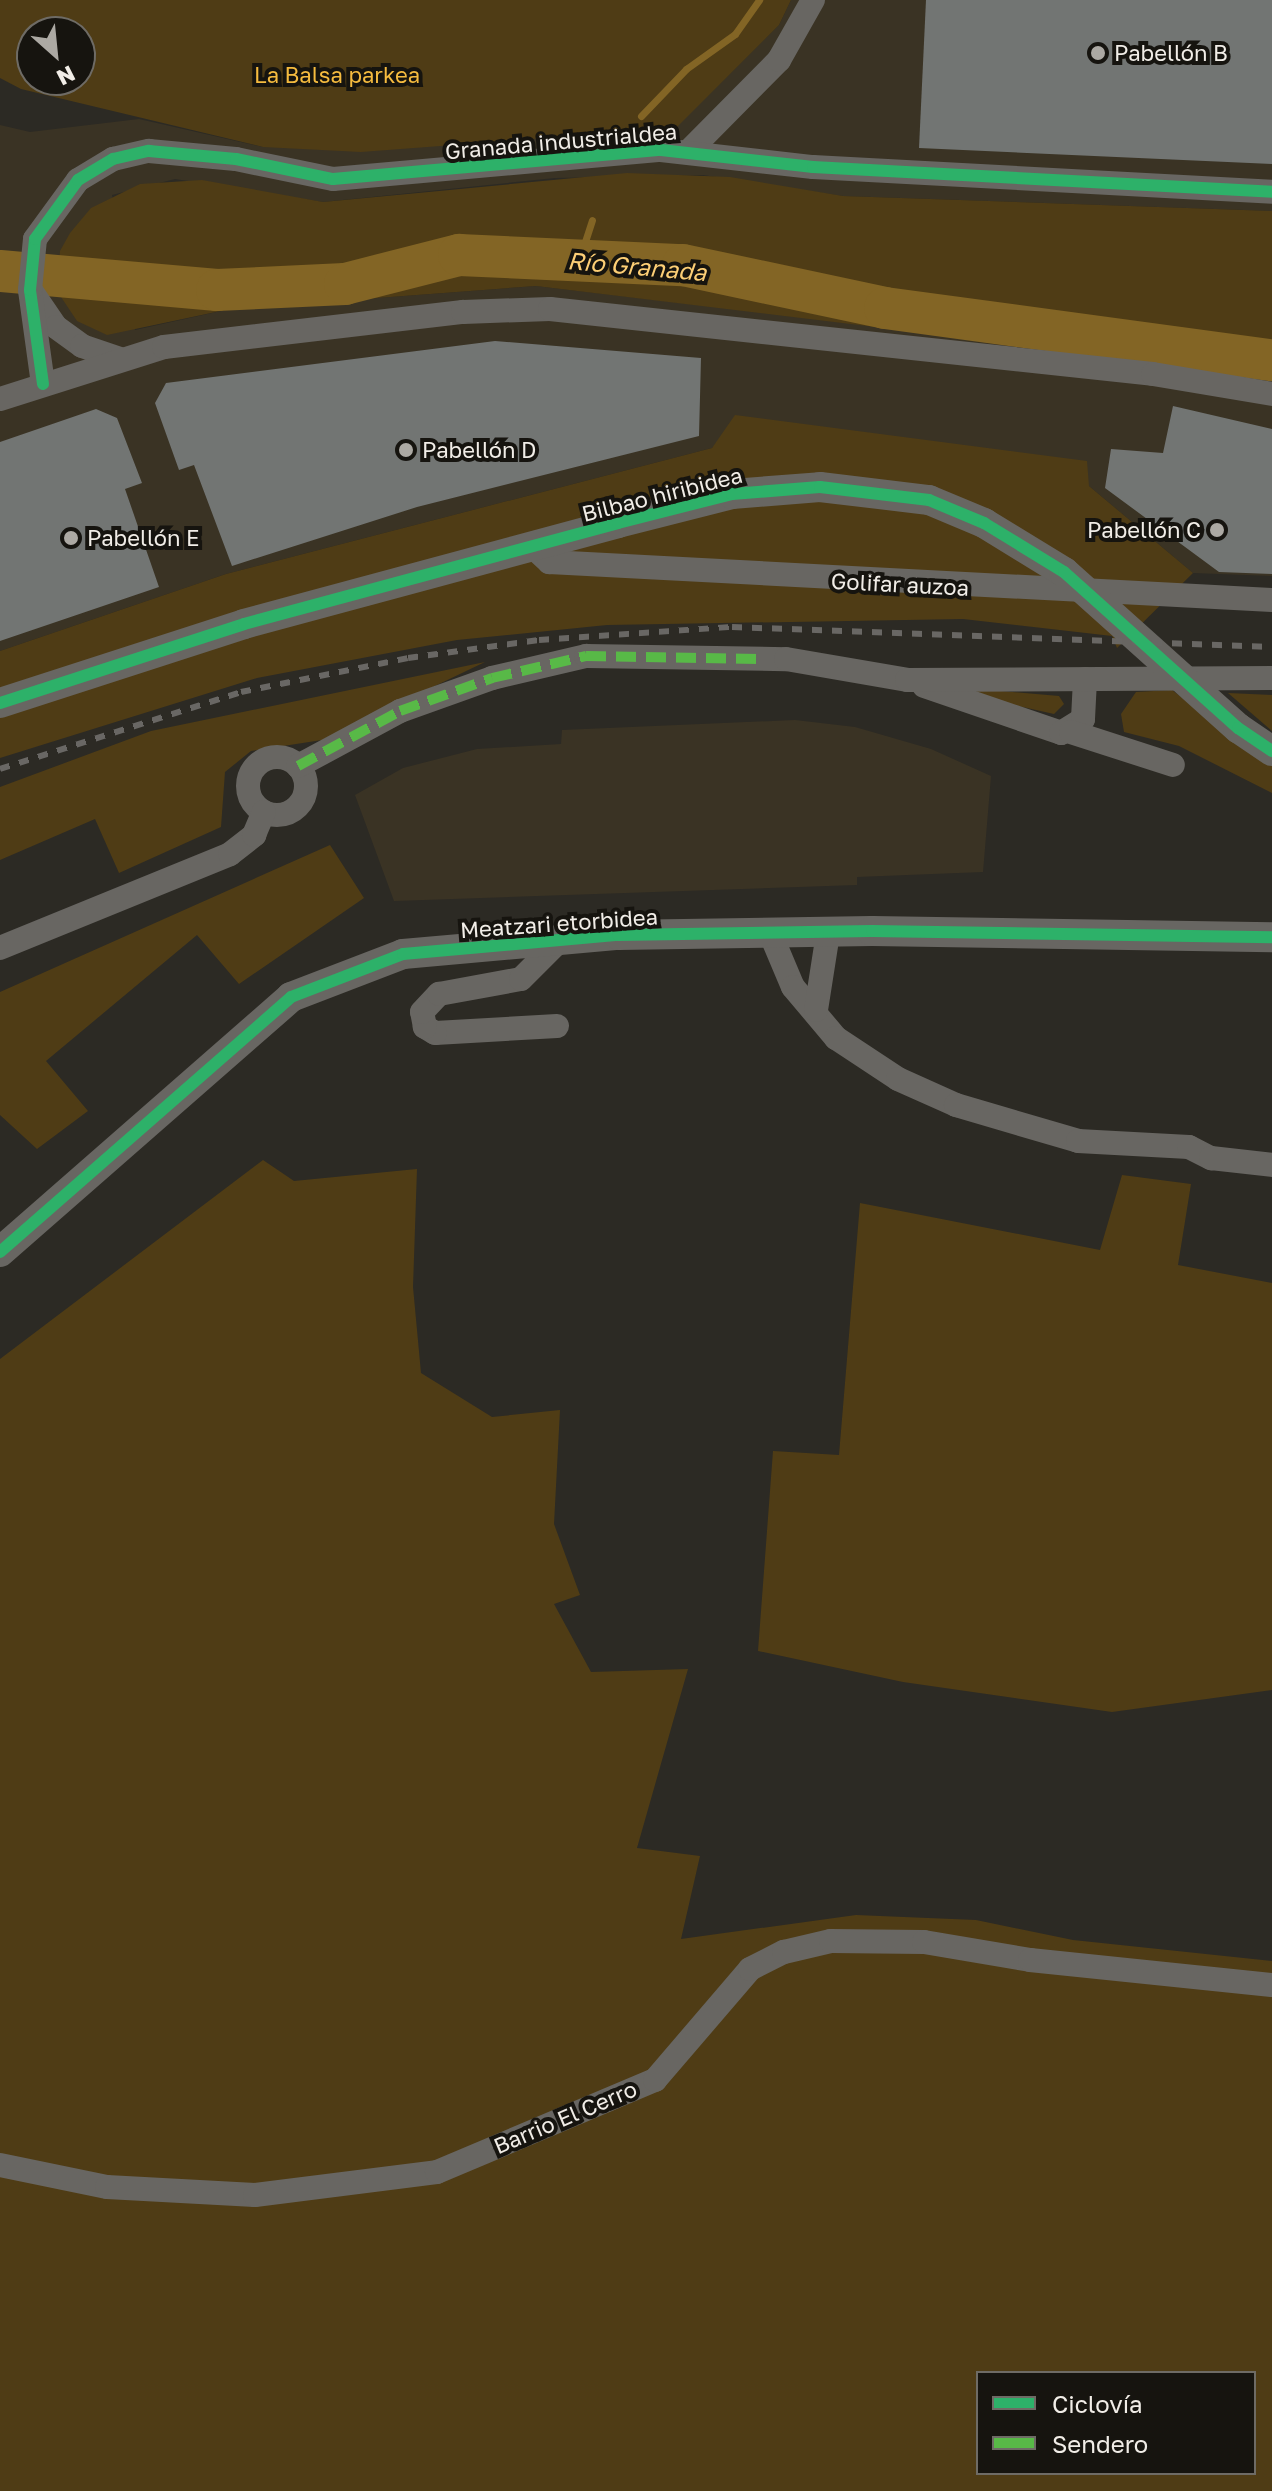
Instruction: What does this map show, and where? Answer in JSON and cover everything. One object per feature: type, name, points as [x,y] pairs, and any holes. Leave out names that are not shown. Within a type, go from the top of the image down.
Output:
[{"type":"street","name":"Granada industrialdea","points":[[689,151],[779,60],[813,0]]},
{"type":"street","name":"Granada industrialdea","points":[[30,290],[35,239],[78,180],[113,159],[149,151],[236,159],[333,179],[689,151],[813,167],[1272,192]]},
{"type":"street","points":[[30,290],[56,327],[82,346],[119,359]]},
{"type":"street","points":[[30,290],[43,384]]},
{"type":"street","points":[[0,399],[119,359],[279,331],[550,309],[1140,373],[1272,394]]},
{"type":"street","name":"Bilbao hiribidea","points":[[0,703],[244,624],[732,494],[835,488],[929,500],[984,523],[1064,572],[1238,728],[1272,751]]},
{"type":"street","name":"Golifar auzoa","points":[[534,548],[549,562],[1272,600]]},
{"type":"street","points":[[298,766],[400,711],[492,678],[586,656],[786,659],[907,680],[1173,765]]},
{"type":"street","points":[[907,680],[1272,678]]},
{"type":"street","points":[[1071,732],[1083,719],[1085,679]]},
{"type":"street","points":[[281,757],[298,766],[306,782],[303,800],[282,815],[264,812],[249,794],[255,767],[281,757]]},
{"type":"street","points":[[0,948],[230,854],[254,835],[264,812]]},
{"type":"street","points":[[816,1010],[828,933]]},
{"type":"street","name":"Meatzari etorbidea","points":[[0,1252],[291,997],[403,954],[618,935],[828,933],[1272,937]]},
{"type":"street","points":[[771,935],[793,987],[816,1010],[836,1038],[898,1079],[956,1105],[1078,1141],[1189,1147],[1211,1158],[1272,1165]]},
{"type":"street","points":[[557,1026],[435,1033],[425,1027],[422,1012],[439,994],[521,979],[558,942]]},
{"type":"street","name":"Barrio El Cerro","points":[[0,2165],[107,2187],[255,2195],[437,2172],[655,2080],[750,1969],[784,1952],[831,1941],[924,1942],[1030,1960],[1272,1985]]},
{"type":"shaded area","points":[[791,0],[1272,0],[1272,211],[843,196],[703,175],[555,178],[323,202],[175,179],[112,195],[135,330],[230,309],[536,286],[1244,368],[1272,375],[1272,576],[1193,573],[1089,486],[730,428],[712,448],[226,574],[0,651],[0,125],[30,132],[139,119],[263,147],[675,128],[779,25]]},
{"type":"shaded area","points":[[795,720],[855,727],[931,749],[991,776],[983,872],[857,877],[857,885],[394,901],[355,795],[403,768],[477,749],[561,744],[562,730]]},
{"type":"green space","name":"La Balsa parkea","points":[[0,0],[791,0],[779,25],[676,128],[361,152],[263,147],[50,96],[96,96],[96,16],[16,16],[16,86],[0,78]]},
{"type":"green space","points":[[627,173],[730,177],[843,196],[1272,211],[1272,375],[536,286],[230,309],[107,335],[77,321],[57,291],[60,251],[70,233],[91,208],[140,184],[202,180],[323,202]]},
{"type":"green space","points":[[735,415],[1087,461],[1089,486],[1193,573],[1117,648],[1112,636],[963,619],[607,625],[457,640],[257,678],[0,758],[0,651],[226,574],[712,448]]},
{"type":"green space","points":[[485,662],[322,740],[251,751],[225,772],[221,827],[119,873],[95,819],[0,860],[0,787],[151,731]]},
{"type":"green space","points":[[978,689],[1059,696],[1064,704],[1054,714],[970,695]]},
{"type":"green space","points":[[1172,690],[1272,766],[1272,793],[1179,746],[1124,732],[1121,714],[1136,692]]},
{"type":"green space","points":[[1228,693],[1272,695],[1272,731]]},
{"type":"green space","points":[[330,845],[364,898],[239,984],[197,935],[46,1061],[88,1111],[37,1149],[0,1115],[0,992]]},
{"type":"green space","points":[[263,1160],[294,1181],[417,1169],[413,1287],[421,1373],[492,1417],[560,1410],[554,1524],[580,1595],[554,1604],[591,1672],[688,1669],[637,1848],[700,1856],[681,1939],[856,1915],[976,1920],[1073,1940],[1272,1961],[1272,2491],[0,2491],[0,1359]]},
{"type":"green space","points":[[1122,1175],[1191,1184],[1178,1265],[1272,1283],[1272,1690],[1112,1712],[903,1682],[758,1651],[773,1451],[839,1455],[860,1203],[1100,1250]]},
{"type":"building","name":"Pabellón B","points":[[926,0],[1272,0],[1272,164],[919,148]]},
{"type":"building","name":"Pabellón D","points":[[495,341],[701,358],[699,436],[417,507],[232,566],[194,465],[179,470],[155,403],[166,383]]},
{"type":"building","name":"Pabellón C","points":[[1173,406],[1272,429],[1272,574],[1219,572],[1105,488],[1111,449],[1163,453]]},
{"type":"building","name":"Pabellón E","points":[[96,409],[117,418],[142,483],[125,489],[159,587],[0,641],[0,442]]},
{"type":"waterway","points":[[641,116],[686,69],[735,34],[759,0]]},
{"type":"waterway","points":[[579,260],[592,220]]},
{"type":"waterway","name":"Río Granada","points":[[0,271],[217,290],[345,284],[459,255],[683,265],[885,308],[1272,360]]},
{"type":"railway","points":[[0,769],[241,692],[408,658],[539,640],[732,627],[1272,647]]},
{"type":"marked path","points":[[298,766],[400,711],[492,678],[586,656],[759,659]]},
{"type":"cycle path","points":[[43,384],[30,290],[35,239],[78,180],[113,159],[149,151],[236,159],[333,179],[661,150],[813,167],[1272,192]]},
{"type":"cycle path","points":[[0,703],[244,624],[618,523],[732,494],[820,487],[929,500],[984,523],[1064,572],[1238,728],[1272,751]]},
{"type":"cycle path","points":[[0,1252],[291,997],[403,954],[618,935],[872,931],[1272,937]]},
{"type":"place","name":"Pabellón B","points":[[1098,53]]},
{"type":"place","name":"Pabellón D","points":[[406,450]]},
{"type":"place","name":"Pabellón C","points":[[1217,530]]},
{"type":"place","name":"Pabellón E","points":[[71,538]]}]
